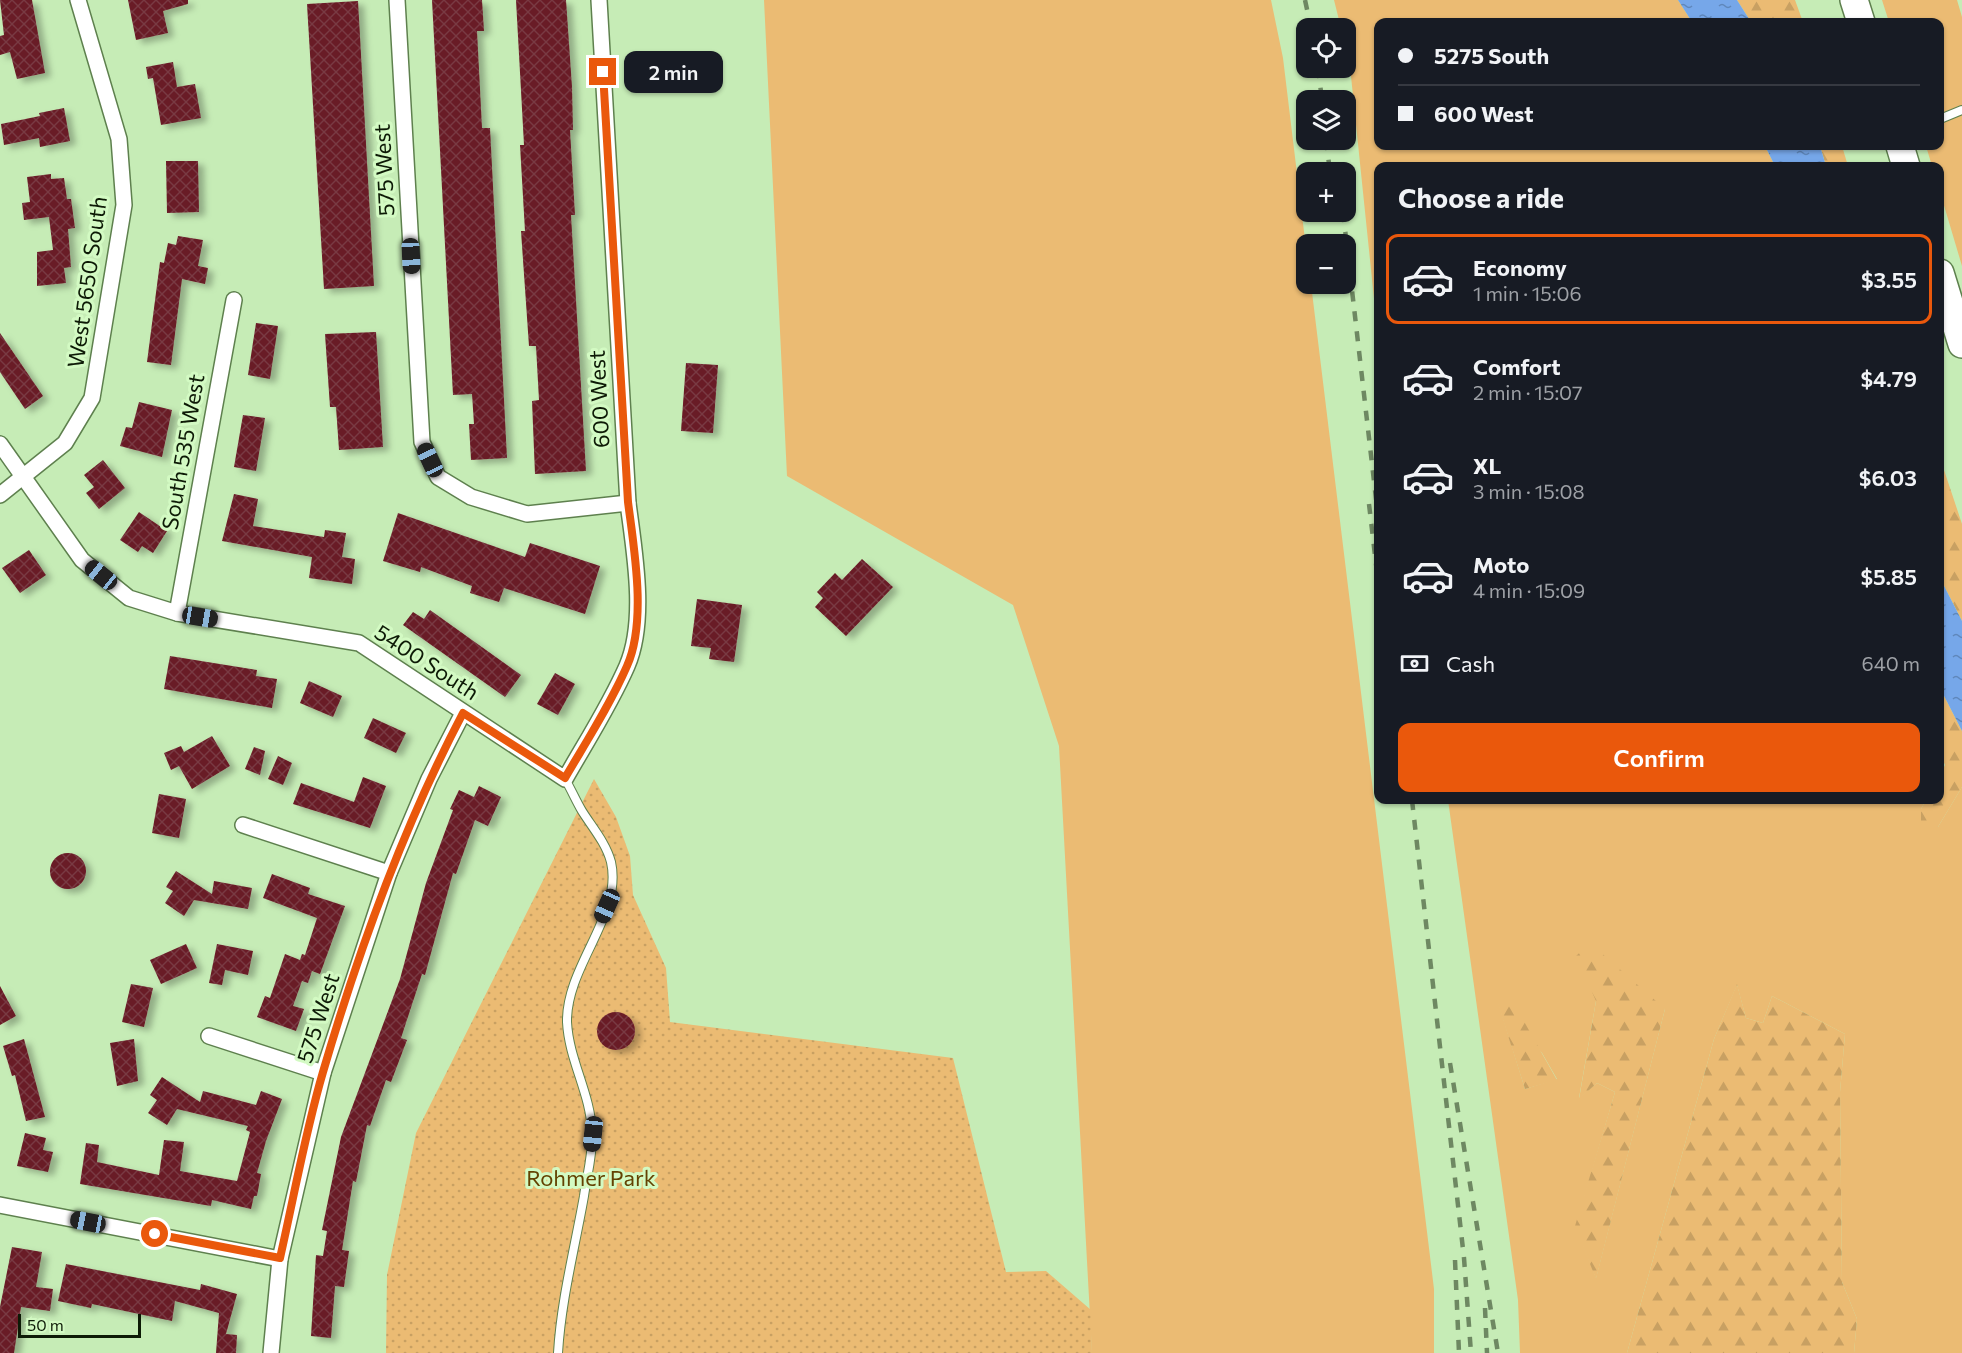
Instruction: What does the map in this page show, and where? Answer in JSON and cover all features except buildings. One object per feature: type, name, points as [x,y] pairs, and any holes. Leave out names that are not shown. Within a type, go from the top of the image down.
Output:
[{"type":"highway","points":[[1854,0],[1860,18]]},
{"type":"highway","points":[[1944,286],[1962,344]]},
{"type":"street","name":"West 5650 South","points":[[0,495],[65,443],[92,398],[124,205],[119,139],[78,0]]},
{"type":"street","name":"575 West","points":[[397,0],[422,442],[438,477],[471,497],[527,514],[628,502]]},
{"type":"street","name":"600 West","points":[[565,778],[628,664],[636,622],[638,572],[628,502],[599,0]]},
{"type":"street","name":"South 535 West","points":[[177,613],[234,300]]},
{"type":"street","name":"5400 South","points":[[0,444],[81,560],[129,597],[177,613],[359,643],[565,778]]},
{"type":"street","name":"575 West","points":[[271,1353],[280,1258],[323,1073],[389,873],[429,779],[463,713]]},
{"type":"street","points":[[243,825],[389,873]]},
{"type":"street","points":[[209,1036],[323,1073]]},
{"type":"street","points":[[0,1205],[280,1258]]},
{"type":"lane","points":[[1944,117],[1962,110]]},
{"type":"lane","points":[[558,1353],[593,1134],[586,1091],[573,1055],[567,1022],[569,1003],[575,976],[607,906],[613,886],[611,862],[565,778]]},
{"type":"green space","points":[[764,0],[1271,0],[1283,58],[1296,165],[1296,222],[1303,222],[1304,234],[1296,234],[1296,294],[1312,294],[1434,1289],[1434,1353],[1092,1353],[1059,746],[1013,605],[787,476]]},
{"type":"green space","points":[[1334,0],[1678,0],[1689,18],[1374,18],[1374,150],[1767,150],[1773,162],[1374,162],[1374,298],[1356,125],[1356,90],[1352,90],[1351,78],[1356,78],[1356,18],[1338,18]]},
{"type":"green space","points":[[1737,0],[1795,0],[1802,18],[1748,18]]},
{"type":"green space","points":[[1882,0],[1957,0],[1962,17],[1962,266],[1944,205],[1944,162],[1931,162],[1927,150],[1944,150],[1944,18],[1888,18]]},
{"type":"green space","points":[[1821,150],[1843,150],[1847,162],[1825,162]]},
{"type":"green space","points":[[1944,470],[1962,524],[1962,621],[1944,586]]},
{"type":"green space","points":[[1944,696],[1962,731],[1962,787],[1938,827],[1921,824],[1921,809],[1924,804],[1944,804]]},
{"type":"green space","name":"Rohmer Park","points":[[594,779],[616,817],[630,856],[633,895],[666,968],[670,1022],[953,1058],[1006,1272],[1046,1271],[1091,1310],[1092,1353],[386,1353],[387,1275],[416,1133]]},
{"type":"green space","points":[[1962,787],[1962,1353],[1854,1353],[1857,1319],[1842,1282],[1840,1092],[1845,1034],[1772,996],[1763,1023],[1746,1018],[1737,985],[1714,1039],[1627,1353],[1520,1353],[1518,1300],[1449,804],[1924,804],[1921,809],[1938,827]],"holes":[[[1596,1001],[1665,1009],[1596,1278],[1576,1226],[1615,1092],[1597,1083],[1579,1098]],[[1498,1002],[1542,1053],[1557,1079],[1525,1089]]]},
{"type":"green space","points":[[1590,943],[1665,1009],[1596,1279],[1575,1226],[1615,1092],[1597,1083],[1579,1099],[1596,1001],[1576,956]]},
{"type":"green space","points":[[1737,984],[1746,1018],[1763,1023],[1772,996],[1845,1034],[1840,1092],[1842,1282],[1857,1319],[1854,1353],[1627,1353],[1714,1039]]},
{"type":"green space","points":[[1497,1001],[1517,1009],[1557,1080],[1525,1089]]},
{"type":"water","points":[[1678,0],[1737,0],[1748,18],[1689,18]]},
{"type":"water","points":[[1767,150],[1821,150],[1825,162],[1773,162]]},
{"type":"water","points":[[1944,586],[1962,621],[1962,731],[1944,696]]},
{"type":"railway","points":[[1305,0],[1309,18]]},
{"type":"railway","points":[[1319,78],[1321,90]]},
{"type":"railway","points":[[1327,150],[1329,162]]},
{"type":"railway","points":[[1344,222],[1374,481]]},
{"type":"railway","points":[[1369,504],[1374,547]]},
{"type":"railway","points":[[1412,804],[1464,1258],[1471,1353]]},
{"type":"railway","points":[[1450,1063],[1498,1353]]},
{"type":"railway","points":[[1455,1260],[1459,1353]]},
{"type":"railway","points":[[1485,1308],[1487,1353]]},
{"type":"route","points":[[155,1234],[280,1258],[323,1073],[389,873],[429,779],[463,713],[565,778],[628,664],[636,622],[638,572],[628,502],[603,72]]}]
